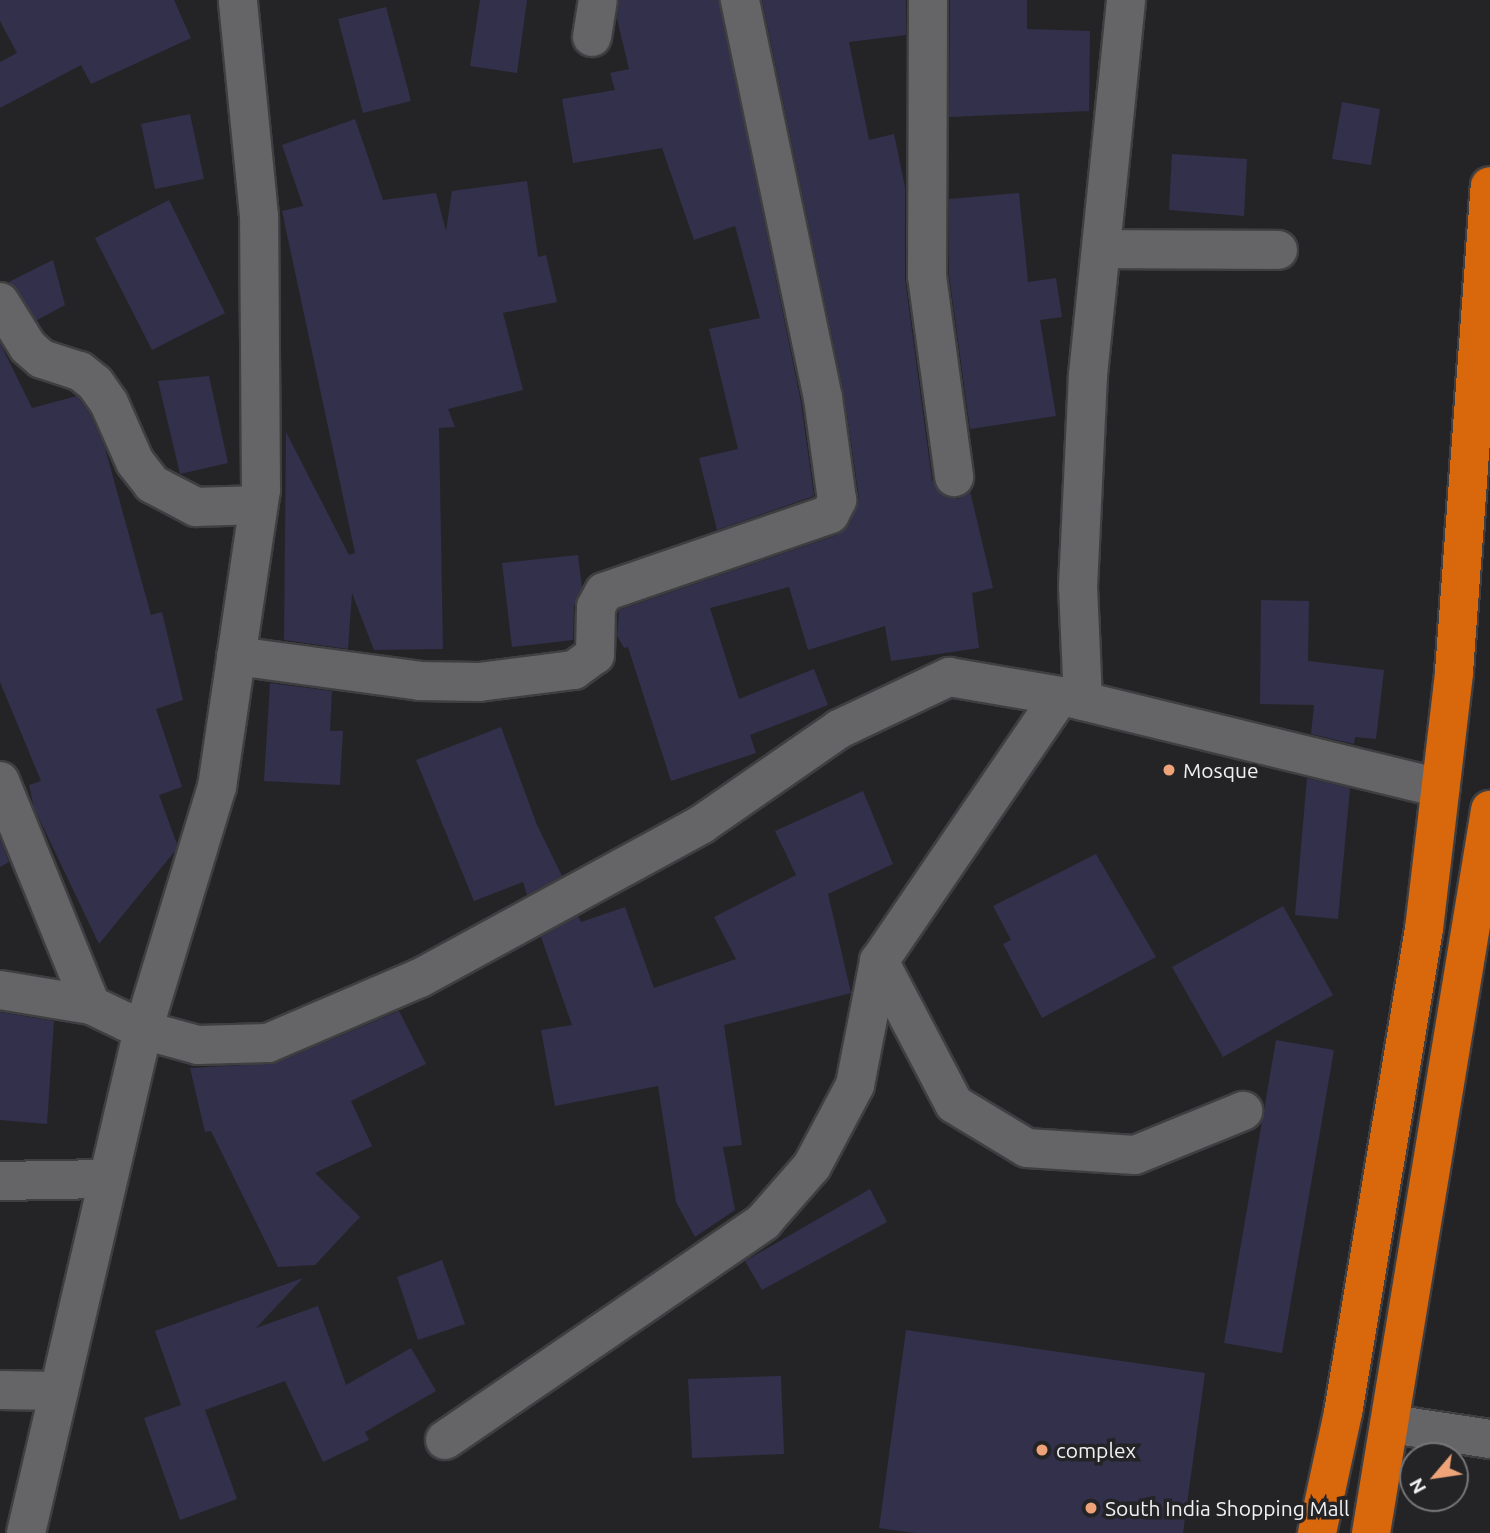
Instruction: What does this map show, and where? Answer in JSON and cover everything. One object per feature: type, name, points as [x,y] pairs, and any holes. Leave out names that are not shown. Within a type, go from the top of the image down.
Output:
[{"type":"highway","points":[[1317,1533],[1343,1413],[1424,929],[1454,672],[1490,186]]},
{"type":"highway","points":[[1371,1533],[1490,810]]},
{"type":"street","points":[[26,1533],[143,1030],[216,787],[258,505],[259,216],[238,0]]},
{"type":"street","points":[[592,37],[598,0]]},
{"type":"street","points":[[236,656],[421,681],[479,682],[574,670],[595,656],[596,607],[604,592],[830,514],[837,500],[823,398],[740,0]]},
{"type":"street","points":[[928,0],[927,276],[954,477]]},
{"type":"street","points":[[445,1440],[763,1222],[812,1166],[855,1085],[879,961],[1071,699],[1088,375],[1126,0]]},
{"type":"street","points":[[1101,249],[1278,250]]},
{"type":"street","points":[[0,302],[35,353],[80,371],[94,383],[109,403],[135,462],[152,484],[196,507],[258,505]]},
{"type":"street","points":[[0,990],[91,1005],[143,1030],[198,1045],[268,1043],[420,978],[702,824],[839,729],[949,677],[1071,699],[1441,788]]},
{"type":"street","points":[[0,781],[91,1005]]},
{"type":"street","points":[[879,961],[954,1104],[1027,1148],[1135,1155],[1243,1111]]},
{"type":"street","points":[[0,1181],[108,1179]]},
{"type":"street","points":[[0,1390],[59,1391]]},
{"type":"street","points":[[1391,1424],[1490,1439]]},
{"type":"building","points":[[0,0],[174,0],[191,38],[91,84],[81,65],[0,108],[0,62],[17,53],[0,21]]},
{"type":"building","points":[[480,0],[527,0],[517,73],[470,66]]},
{"type":"building","points":[[619,0],[719,0],[801,402],[814,496],[717,530],[699,458],[738,449],[709,329],[760,318],[735,226],[694,240],[662,148],[573,163],[562,99],[615,90],[610,73],[629,69],[617,19]]},
{"type":"building","points":[[762,0],[906,0],[906,35],[849,42],[869,140],[894,134],[905,187],[905,279],[932,480],[946,497],[958,499],[970,491],[993,588],[972,593],[979,648],[891,661],[885,626],[808,650],[789,587],[710,608],[739,699],[814,669],[828,705],[750,735],[756,753],[671,781],[628,647],[624,648],[617,636],[619,610],[837,535],[850,524],[859,498],[844,394]]},
{"type":"building","points":[[950,0],[1027,0],[1027,29],[1090,31],[1089,111],[949,117]]},
{"type":"building","points":[[386,7],[411,101],[363,113],[338,19]]},
{"type":"building","points":[[1342,102],[1380,109],[1371,165],[1332,159]]},
{"type":"building","points":[[190,114],[204,179],[155,189],[141,124]]},
{"type":"building","points":[[355,119],[383,200],[436,193],[446,231],[452,191],[527,181],[538,257],[546,255],[557,302],[503,313],[523,390],[448,409],[455,427],[439,428],[443,649],[374,650],[352,593],[348,649],[284,640],[286,432],[349,555],[355,553],[282,211],[303,206],[282,145]]},
{"type":"building","points":[[1172,154],[1247,159],[1244,216],[1169,210]]},
{"type":"building","points":[[1019,193],[1028,282],[1056,278],[1062,317],[1040,320],[1056,416],[970,429],[949,275],[949,199]]},
{"type":"building","points":[[169,200],[225,313],[152,350],[95,238]]},
{"type":"building","points":[[53,260],[65,305],[37,320],[9,282]]},
{"type":"building","points":[[0,343],[32,408],[77,396],[90,414],[105,448],[151,615],[162,612],[183,700],[156,709],[182,787],[159,795],[177,844],[175,851],[99,944],[34,808],[29,785],[41,781],[0,682]]},
{"type":"building","points":[[209,376],[228,463],[180,474],[158,381]]},
{"type":"building","points":[[578,555],[582,587],[574,606],[573,640],[512,647],[502,563]]},
{"type":"building","points":[[1261,600],[1309,601],[1308,661],[1384,670],[1376,739],[1355,737],[1354,744],[1311,734],[1314,705],[1260,704]]},
{"type":"building","points":[[270,683],[332,691],[330,731],[343,731],[340,785],[264,781]]},
{"type":"building","points":[[501,727],[537,825],[562,876],[527,895],[523,882],[474,901],[416,760]]},
{"type":"building","points":[[1307,778],[1350,788],[1338,919],[1295,915]]},
{"type":"building","points":[[863,791],[893,864],[828,894],[851,993],[724,1025],[742,1145],[723,1147],[735,1210],[695,1237],[676,1202],[658,1086],[555,1106],[541,1030],[572,1025],[541,937],[578,916],[581,922],[625,907],[654,988],[736,959],[714,917],[796,875],[775,831]]},
{"type":"building","points":[[0,839],[9,862],[0,867]]},
{"type":"building","points":[[1096,854],[1156,957],[1042,1018],[1003,944],[1011,940],[993,906]]},
{"type":"building","points":[[1283,906],[1333,995],[1223,1057],[1172,967]]},
{"type":"building","points":[[399,1011],[426,1064],[351,1101],[372,1146],[315,1173],[360,1217],[315,1265],[278,1267],[211,1131],[205,1132],[190,1068],[276,1063]]},
{"type":"building","points":[[0,1012],[54,1021],[47,1124],[0,1120]]},
{"type":"building","points":[[1276,1040],[1334,1050],[1282,1353],[1224,1343]]},
{"type":"building","points":[[870,1189],[887,1222],[762,1290],[745,1261]]},
{"type":"building","points":[[442,1260],[465,1324],[418,1340],[397,1277]]},
{"type":"building","points":[[303,1278],[256,1328],[318,1306],[346,1385],[411,1348],[436,1391],[365,1432],[369,1440],[323,1462],[285,1381],[205,1410],[237,1499],[180,1520],[144,1418],[181,1405],[155,1331]]},
{"type":"building","name":"complex","points":[[906,1330],[1205,1373],[1183,1533],[915,1533],[879,1528]]},
{"type":"building","points":[[781,1376],[784,1454],[692,1458],[688,1379]]},
{"type":"place","name":"Mosque","points":[[1169,770]]},
{"type":"place","name":"complex","points":[[1042,1450]]},
{"type":"place","name":"South India Shopping Mall","points":[[1091,1508]]}]
